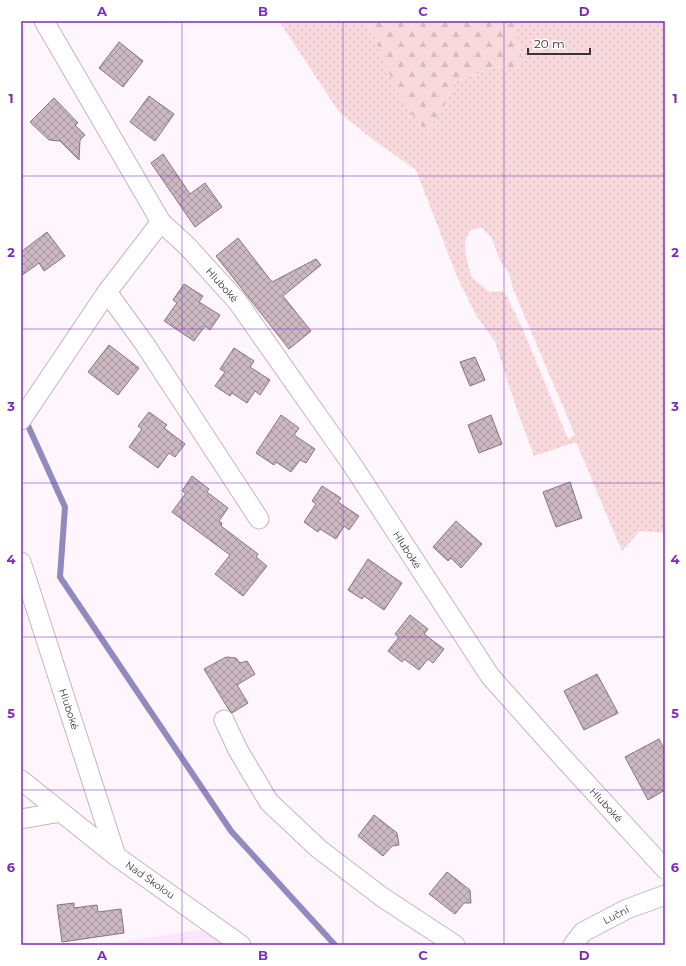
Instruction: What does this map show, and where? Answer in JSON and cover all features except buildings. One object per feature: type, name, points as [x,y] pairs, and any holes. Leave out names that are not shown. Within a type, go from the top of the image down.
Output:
[{"type":"street","name":"Hluboké","points":[[44,21],[161,222],[187,246],[237,301],[353,466],[490,676],[665,869]]},
{"type":"street","points":[[21,420],[107,292],[161,222]]},
{"type":"street","points":[[107,292],[144,343],[259,519]]},
{"type":"street","name":"Hluboké","points":[[21,562],[116,856]]},
{"type":"street","points":[[224,720],[238,750],[270,802],[325,854],[382,897],[455,945]]},
{"type":"street","name":"Nad Školou","points":[[21,780],[116,856],[241,945]]},
{"type":"street","points":[[21,819],[61,812]]},
{"type":"street","name":"Luční","points":[[572,945],[583,932],[627,909],[665,895]]},
{"type":"shaded area","points":[[207,929],[221,945],[98,945]]},
{"type":"green space","points":[[279,21],[366,21],[375,39],[445,104],[453,83],[496,66],[504,70],[522,58],[512,21],[665,21],[665,533],[640,531],[622,551],[576,442],[534,456],[495,342],[476,315],[458,279],[416,170],[372,139],[339,112]],"holes":[[[482,228],[491,237],[500,260],[510,275],[513,289],[575,435],[568,439],[522,327],[507,297],[502,291],[490,292],[472,278],[466,257],[465,242],[470,230]]]},
{"type":"green space","points":[[366,21],[512,21],[522,58],[514,69],[504,70],[496,66],[453,83],[445,104],[428,132],[402,104]]},
{"type":"waterway","points":[[25,419],[65,507],[60,577],[231,831],[335,945]]}]
